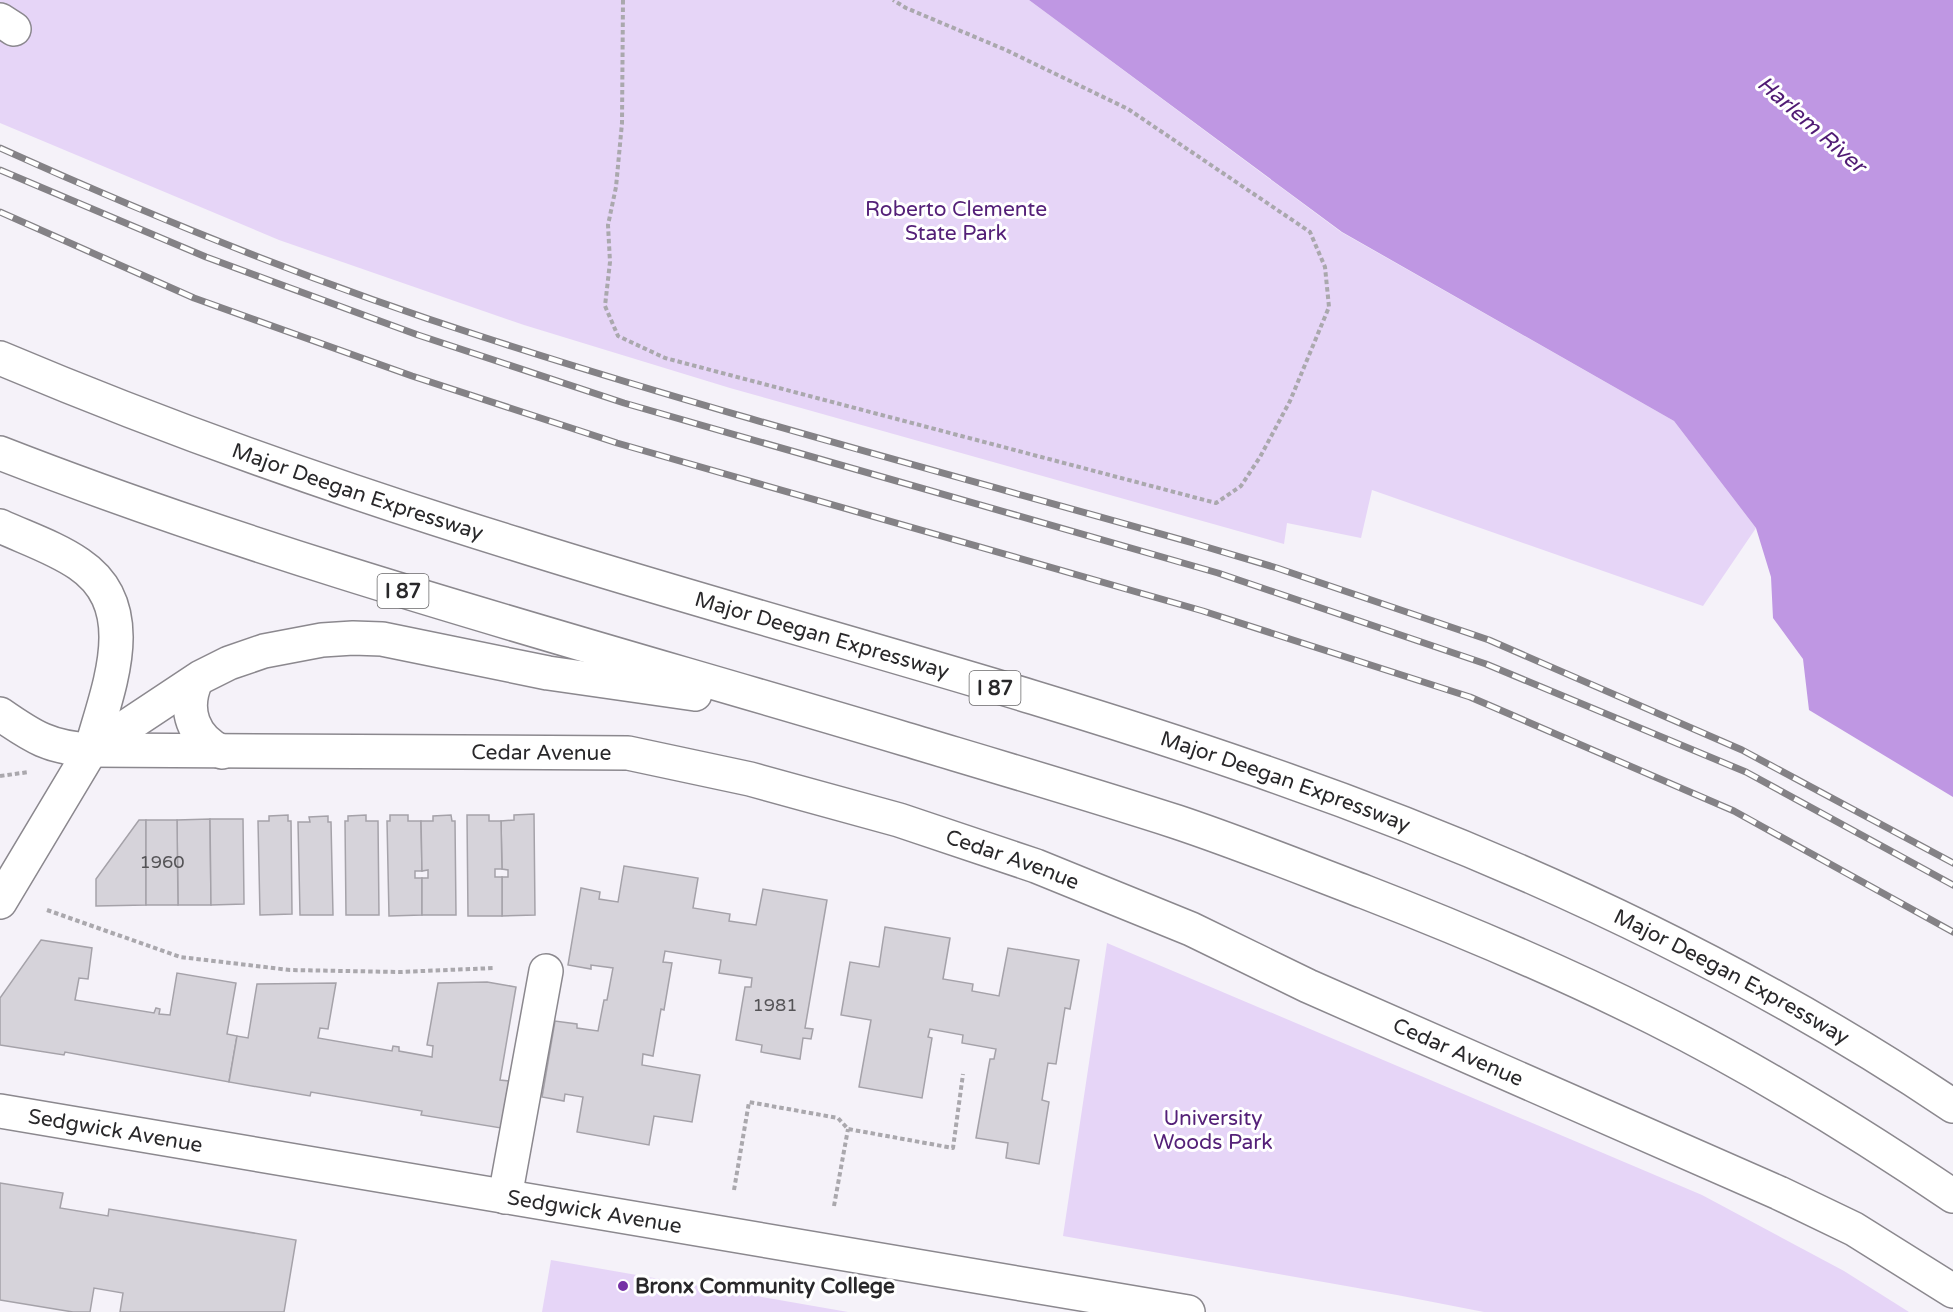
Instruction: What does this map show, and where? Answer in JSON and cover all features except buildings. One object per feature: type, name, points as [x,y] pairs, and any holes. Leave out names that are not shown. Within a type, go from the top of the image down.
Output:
[{"type":"main road","name":"Major Deegan Expressway","points":[[0,358],[250,456],[394,505],[639,582],[1131,728],[1255,769],[1375,813],[1495,861],[1612,914],[1726,970],[1840,1034],[1953,1106]]},
{"type":"main road","name":"I 87","points":[[0,453],[80,484],[322,566],[812,711],[1180,824],[1302,867],[1410,909],[1540,964],[1656,1019],[1767,1079],[1881,1147],[1953,1196]]},
{"type":"main road","points":[[0,526],[79,563],[92,575],[103,589],[112,607],[118,647],[114,670],[91,750],[0,902]]},
{"type":"main road","points":[[91,750],[196,681],[229,663],[264,651],[322,640],[353,638],[409,643],[548,673],[812,711]]},
{"type":"main road","points":[[196,681],[189,695],[192,720],[205,739],[222,752]]},
{"type":"main road","name":"Cedar Avenue","points":[[0,714],[42,741],[60,747],[91,750],[628,753],[750,779],[899,820],[1036,866],[1191,929],[1308,986],[1779,1193],[1854,1229],[1953,1291]]},
{"type":"main road","points":[[505,1197],[546,971]]},
{"type":"main road","name":"Sedgwick Avenue","points":[[0,1111],[1188,1312]]},
{"type":"path","points":[[622,0],[622,123],[616,187],[608,225],[610,262],[604,306],[618,336],[665,358],[1216,503],[1241,486],[1260,457],[1290,401],[1329,307],[1325,267],[1310,232],[1128,109],[1006,50],[906,8],[893,0]]},
{"type":"path","points":[[0,776],[31,772]]},
{"type":"path","points":[[47,910],[180,957],[290,970],[400,972],[494,968]]},
{"type":"path","points":[[734,1190],[749,1102],[838,1118],[848,1129],[953,1148],[963,1074]]},
{"type":"path","points":[[834,1206],[848,1129]]},
{"type":"green space","name":"Roberto Clemente State Park","points":[[0,0],[1029,0],[1341,232],[1674,421],[1756,528],[1703,606],[1372,490],[1361,538],[1287,523],[1284,544],[730,388],[524,325],[279,240],[0,123]]},
{"type":"green space","name":"University Woods Park","points":[[1107,943],[1702,1195],[1844,1271],[1909,1312],[1484,1312],[1063,1236]]},
{"type":"green space","name":"Bronx Community College","points":[[551,1260],[848,1312],[542,1312]]},
{"type":"water","name":"Harlem River","points":[[1029,0],[1953,0],[1953,797],[1809,710],[1803,659],[1773,618],[1771,577],[1756,528],[1674,421],[1342,232]]},
{"type":"railway","points":[[0,148],[238,249],[421,317],[748,418],[1277,568],[1489,640],[1742,750],[1953,863]]},
{"type":"railway","points":[[0,170],[206,257],[418,335],[624,403],[1218,573],[1486,664],[1746,772],[1953,885]]},
{"type":"railway","points":[[0,212],[194,298],[412,376],[617,443],[1203,611],[1470,697],[1734,811],[1953,932]]},
{"type":"place","name":"Bronx Community College","points":[[623,1286]]}]
